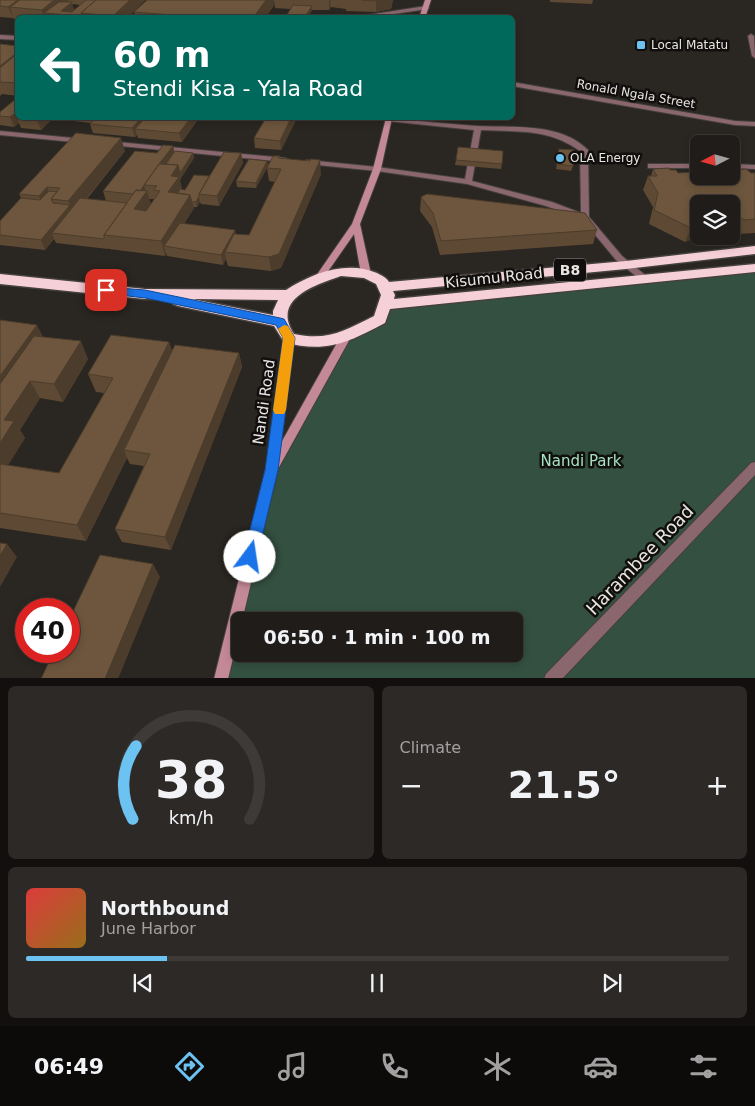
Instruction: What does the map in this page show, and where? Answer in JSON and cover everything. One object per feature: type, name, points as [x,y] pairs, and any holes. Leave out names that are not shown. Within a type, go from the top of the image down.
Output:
[{"type":"highway","name":"B8","points":[[384,287],[626,265],[755,250]]},
{"type":"highway","name":"Kisumu Road","points":[[386,305],[755,268]]},
{"type":"highway","points":[[341,272],[366,274],[382,281],[388,295],[380,319],[346,337],[313,343],[289,338],[280,322],[280,309],[290,295],[304,284],[319,278],[341,272]]},
{"type":"highway","points":[[0,279],[145,294],[290,295]]},
{"type":"highway","points":[[145,294],[280,322]]},
{"type":"street","points":[[423,15],[428,0]]},
{"type":"street","points":[[373,15],[426,8]]},
{"type":"street","points":[[751,36],[755,56]]},
{"type":"street","points":[[0,37],[15,38]]},
{"type":"street","name":"Ronald Ngala Street","points":[[515,85],[734,123],[755,124]]},
{"type":"street","points":[[319,278],[356,224],[377,169],[389,120]]},
{"type":"street","points":[[399,120],[478,128],[542,131],[568,139],[584,150],[585,217]]},
{"type":"street","points":[[468,182],[478,128]]},
{"type":"street","points":[[0,133],[89,141]]},
{"type":"street","points":[[99,142],[377,169],[468,182],[549,204],[585,217],[626,265],[645,279]]},
{"type":"street","points":[[651,166],[690,166]]},
{"type":"street","points":[[740,166],[755,167]]},
{"type":"street","points":[[356,224],[366,274]]},
{"type":"street","name":"Nandi Road","points":[[272,470],[346,337]]},
{"type":"street","name":"Nandi Road","points":[[221,678],[272,470],[289,338]]},
{"type":"street","name":"Harambee Road","points":[[551,678],[755,467]]},
{"type":"green space","name":"Nandi Park","points":[[755,269],[755,678],[228,678],[232,662],[523,662],[523,612],[244,612],[279,469],[350,339],[391,305]]},
{"type":"building","points":[[0,0],[18,0],[8,7],[0,6]]},
{"type":"building","points":[[20,0],[54,0],[42,10],[10,7]]},
{"type":"building","points":[[86,0],[96,0],[80,15],[44,13],[59,2],[72,2],[61,11],[72,12]]},
{"type":"building","points":[[96,0],[130,0],[114,15],[81,13]]},
{"type":"building","points":[[147,0],[266,0],[255,15],[172,15],[134,12]]},
{"type":"building","points":[[293,5],[312,6],[306,15],[287,15]]},
{"type":"building","points":[[0,44],[15,46],[15,54],[0,66]]},
{"type":"building","points":[[15,56],[15,83],[0,82],[0,68]]},
{"type":"building","points":[[15,100],[15,113],[10,117],[0,116],[0,112]]},
{"type":"building","points":[[94,120],[139,120],[132,128],[90,124]]},
{"type":"building","points":[[143,120],[189,120],[179,133],[135,129]]},
{"type":"building","points":[[265,120],[290,120],[280,141],[254,138]]},
{"type":"building","points":[[76,133],[121,138],[68,201],[51,199],[60,188],[47,187],[39,196],[19,194]]},
{"type":"building","points":[[163,145],[173,146],[140,191],[136,190],[133,194],[103,191],[135,151],[157,153]]},
{"type":"building","points":[[458,147],[503,151],[502,164],[456,160]]},
{"type":"building","points":[[559,149],[574,150],[573,166],[557,164]]},
{"type":"building","points":[[175,151],[193,153],[180,173],[178,165],[166,164]]},
{"type":"building","points":[[224,152],[241,153],[217,196],[199,194]]},
{"type":"building","points":[[273,156],[310,161],[311,159],[320,160],[279,254],[269,257],[225,252],[234,234],[249,235],[281,169],[267,168]]},
{"type":"building","points":[[249,159],[267,161],[256,183],[236,181]]},
{"type":"building","points":[[159,164],[178,165],[171,176],[179,177],[168,192],[190,195],[161,241],[104,235],[136,190],[147,191],[134,209],[146,211],[160,191],[154,190],[157,186],[144,185]]},
{"type":"building","points":[[669,168],[670,170],[676,170],[678,173],[690,172],[690,185],[740,185],[740,169],[746,169],[751,173],[755,173],[755,219],[745,220],[740,218],[740,195],[690,195],[690,228],[654,210],[658,193],[648,176],[657,176],[653,169]]},
{"type":"building","points":[[194,175],[209,176],[196,202],[192,202],[190,195],[178,193],[180,189],[185,190]]},
{"type":"building","points":[[49,191],[57,192],[51,199],[53,203],[70,205],[41,240],[0,235],[0,221],[21,198],[40,200]]},
{"type":"building","points":[[427,194],[585,213],[597,230],[441,241],[433,213],[421,197]]},
{"type":"building","points":[[80,198],[127,203],[104,235],[104,239],[52,233]]},
{"type":"building","points":[[180,223],[235,230],[221,255],[164,246]]},
{"type":"building","points":[[0,320],[37,325],[0,376]]},
{"type":"building","points":[[111,335],[169,342],[77,525],[0,513],[0,464],[59,473],[113,378],[88,374]]},
{"type":"building","points":[[34,336],[81,341],[54,384],[30,381],[4,420],[14,421],[0,443],[0,384]]},
{"type":"building","points":[[175,345],[239,353],[165,537],[115,529],[150,454],[124,450]]},
{"type":"building","points":[[0,543],[7,544],[0,556]]},
{"type":"building","points":[[100,555],[153,564],[105,678],[41,678],[48,663],[80,663],[79,598]]},
{"type":"slow traffic","points":[[280,410],[289,338],[284,329]]},
{"type":"place","name":"Local Matatu","points":[[641,45]]},
{"type":"place","name":"OLA Energy","points":[[560,158]]},
{"type":"route","points":[[106,290],[145,294],[280,322],[289,338],[272,470],[250,557]]}]
